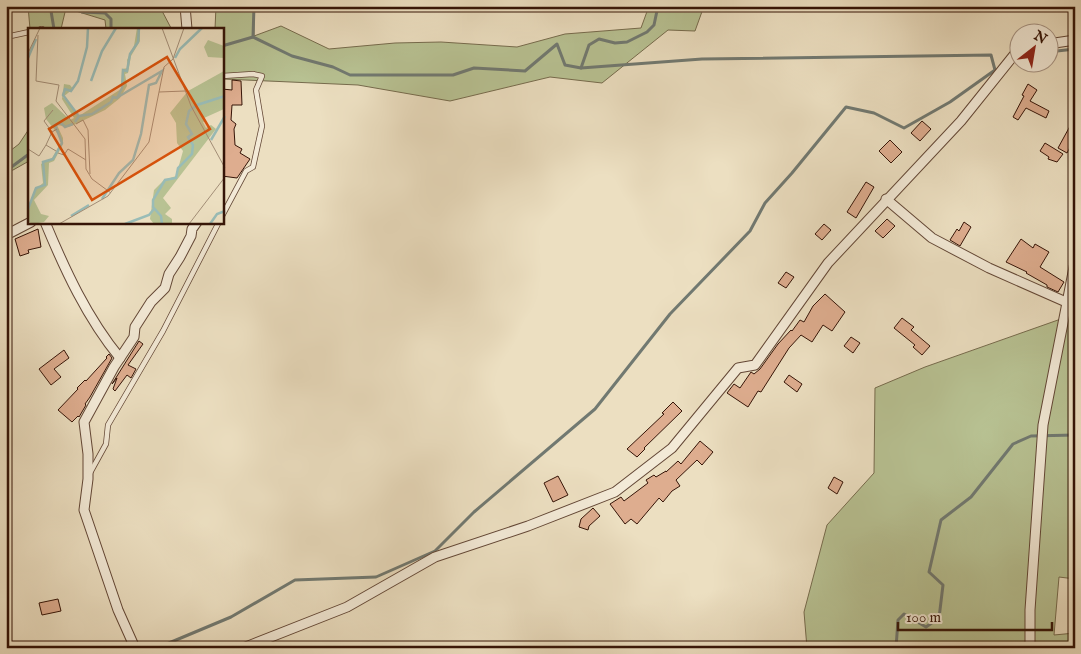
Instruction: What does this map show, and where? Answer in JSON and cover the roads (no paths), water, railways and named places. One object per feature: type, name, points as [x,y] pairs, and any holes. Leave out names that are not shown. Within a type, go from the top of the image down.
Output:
[{"type":"street","points":[[185,6],[187,28]]},
{"type":"street","points":[[1058,43],[1075,40]]},
{"type":"street","points":[[243,648],[347,607],[435,557],[528,526],[614,492],[672,448],[738,368],[755,365],[828,263],[961,121],[1008,62]]},
{"type":"street","points":[[886,200],[932,238],[989,268],[1066,302]]},
{"type":"street","points":[[6,235],[28,224]]},
{"type":"street","points":[[46,224],[76,291],[108,343],[120,358]]},
{"type":"street","points":[[135,648],[118,610],[84,510],[88,476],[88,454],[84,422],[134,337],[135,327],[151,302],[165,288],[169,274],[180,257],[196,224]]},
{"type":"street","points":[[1030,648],[1030,610],[1043,425],[1075,262]]},
{"type":"lane","points":[[6,10],[9,19],[6,31]]},
{"type":"lane","points":[[6,37],[28,32]]},
{"type":"lane","points":[[224,76],[253,74],[262,76],[256,90],[262,126],[252,167],[246,171],[224,212]]},
{"type":"lane","points":[[88,476],[96,465],[106,444],[108,425],[163,330],[218,224]]},
{"type":"waterway","points":[[54,6],[51,11],[54,28]]},
{"type":"waterway","points":[[74,6],[82,12],[105,13],[111,19],[111,28]]},
{"type":"waterway","points":[[253,37],[254,6]]},
{"type":"waterway","points":[[224,45],[253,37],[292,56],[333,67],[350,75],[453,75],[474,68],[525,71],[557,44],[565,65],[581,68],[589,45],[599,39],[615,43],[627,42],[647,32],[654,25],[658,6]]},
{"type":"waterway","points":[[1058,51],[1075,49]]},
{"type":"waterway","points":[[157,648],[231,617],[295,580],[376,577],[435,551],[474,512],[595,409],[670,314],[750,231],[765,203],[846,107],[874,113],[904,128],[950,102],[995,70],[991,55],[702,59],[581,68]]},
{"type":"waterway","points":[[6,171],[28,155]]},
{"type":"waterway","points":[[896,648],[898,620],[904,614],[926,627],[939,618],[943,585],[929,572],[941,520],[971,497],[1013,444],[1031,436],[1075,435]]}]
